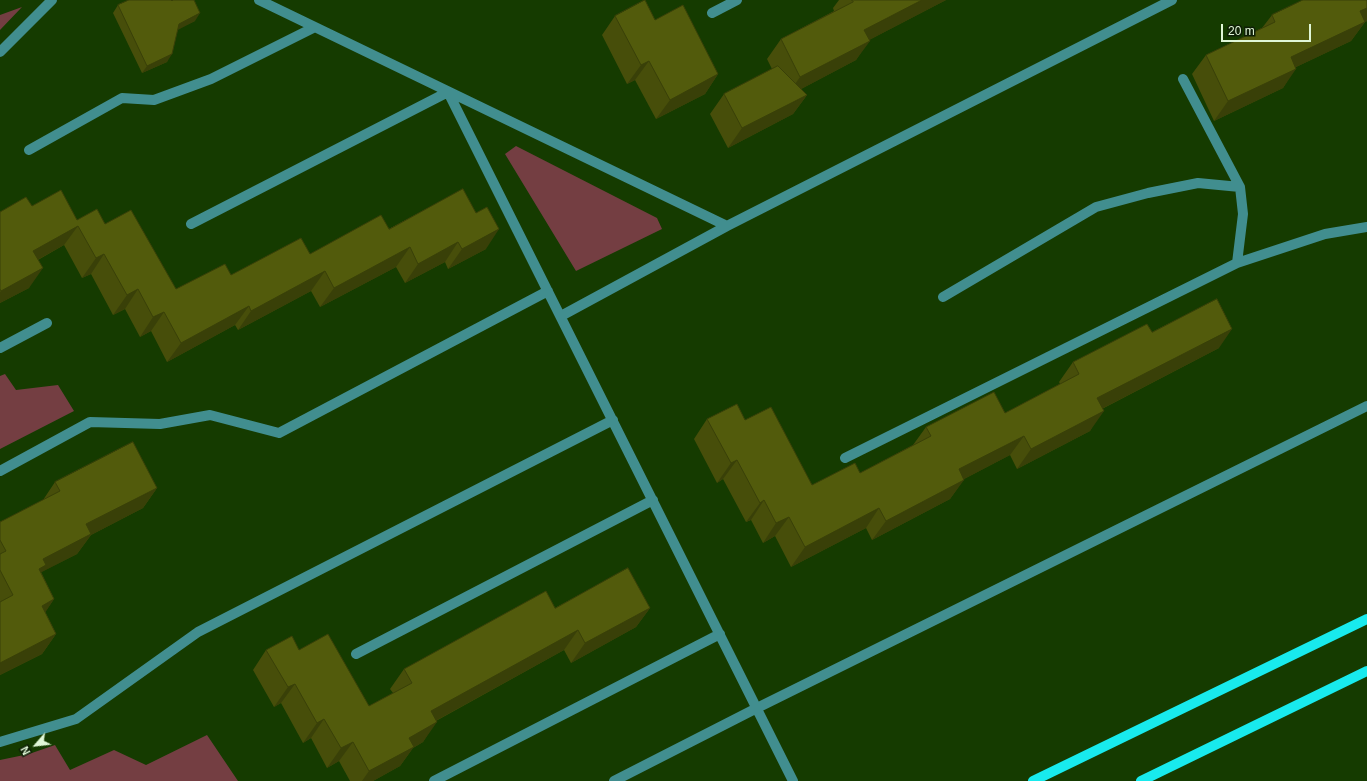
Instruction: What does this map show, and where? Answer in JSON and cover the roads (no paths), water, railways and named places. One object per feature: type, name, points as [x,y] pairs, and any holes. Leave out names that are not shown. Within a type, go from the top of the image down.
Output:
[{"type":"main road","points":[[1033,781],[1367,619]]},
{"type":"main road","points":[[1141,781],[1367,671]]},
{"type":"street","points":[[0,52],[52,0]]},
{"type":"street","points":[[259,0],[728,226]]},
{"type":"street","points":[[712,13],[737,0]]},
{"type":"street","points":[[561,316],[728,226],[1172,0]]},
{"type":"street","points":[[29,150],[122,98],[154,100],[204,82],[315,27]]},
{"type":"street","points":[[1183,79],[1240,187],[1243,214],[1237,262]]},
{"type":"street","points":[[191,224],[448,92]]},
{"type":"street","points":[[448,92],[793,781]]},
{"type":"street","points":[[943,297],[1096,207],[1148,193],[1198,183],[1240,187]]},
{"type":"street","points":[[845,458],[1237,262],[1325,234],[1367,227]]},
{"type":"street","points":[[0,471],[90,422],[160,424],[210,415],[279,433],[548,291]]},
{"type":"street","points":[[0,348],[47,323]]},
{"type":"street","points":[[614,781],[757,708],[1367,406]]},
{"type":"street","points":[[0,742],[76,719],[198,632],[613,420]]},
{"type":"street","points":[[356,654],[653,500]]},
{"type":"street","points":[[434,781],[720,634]]}]
